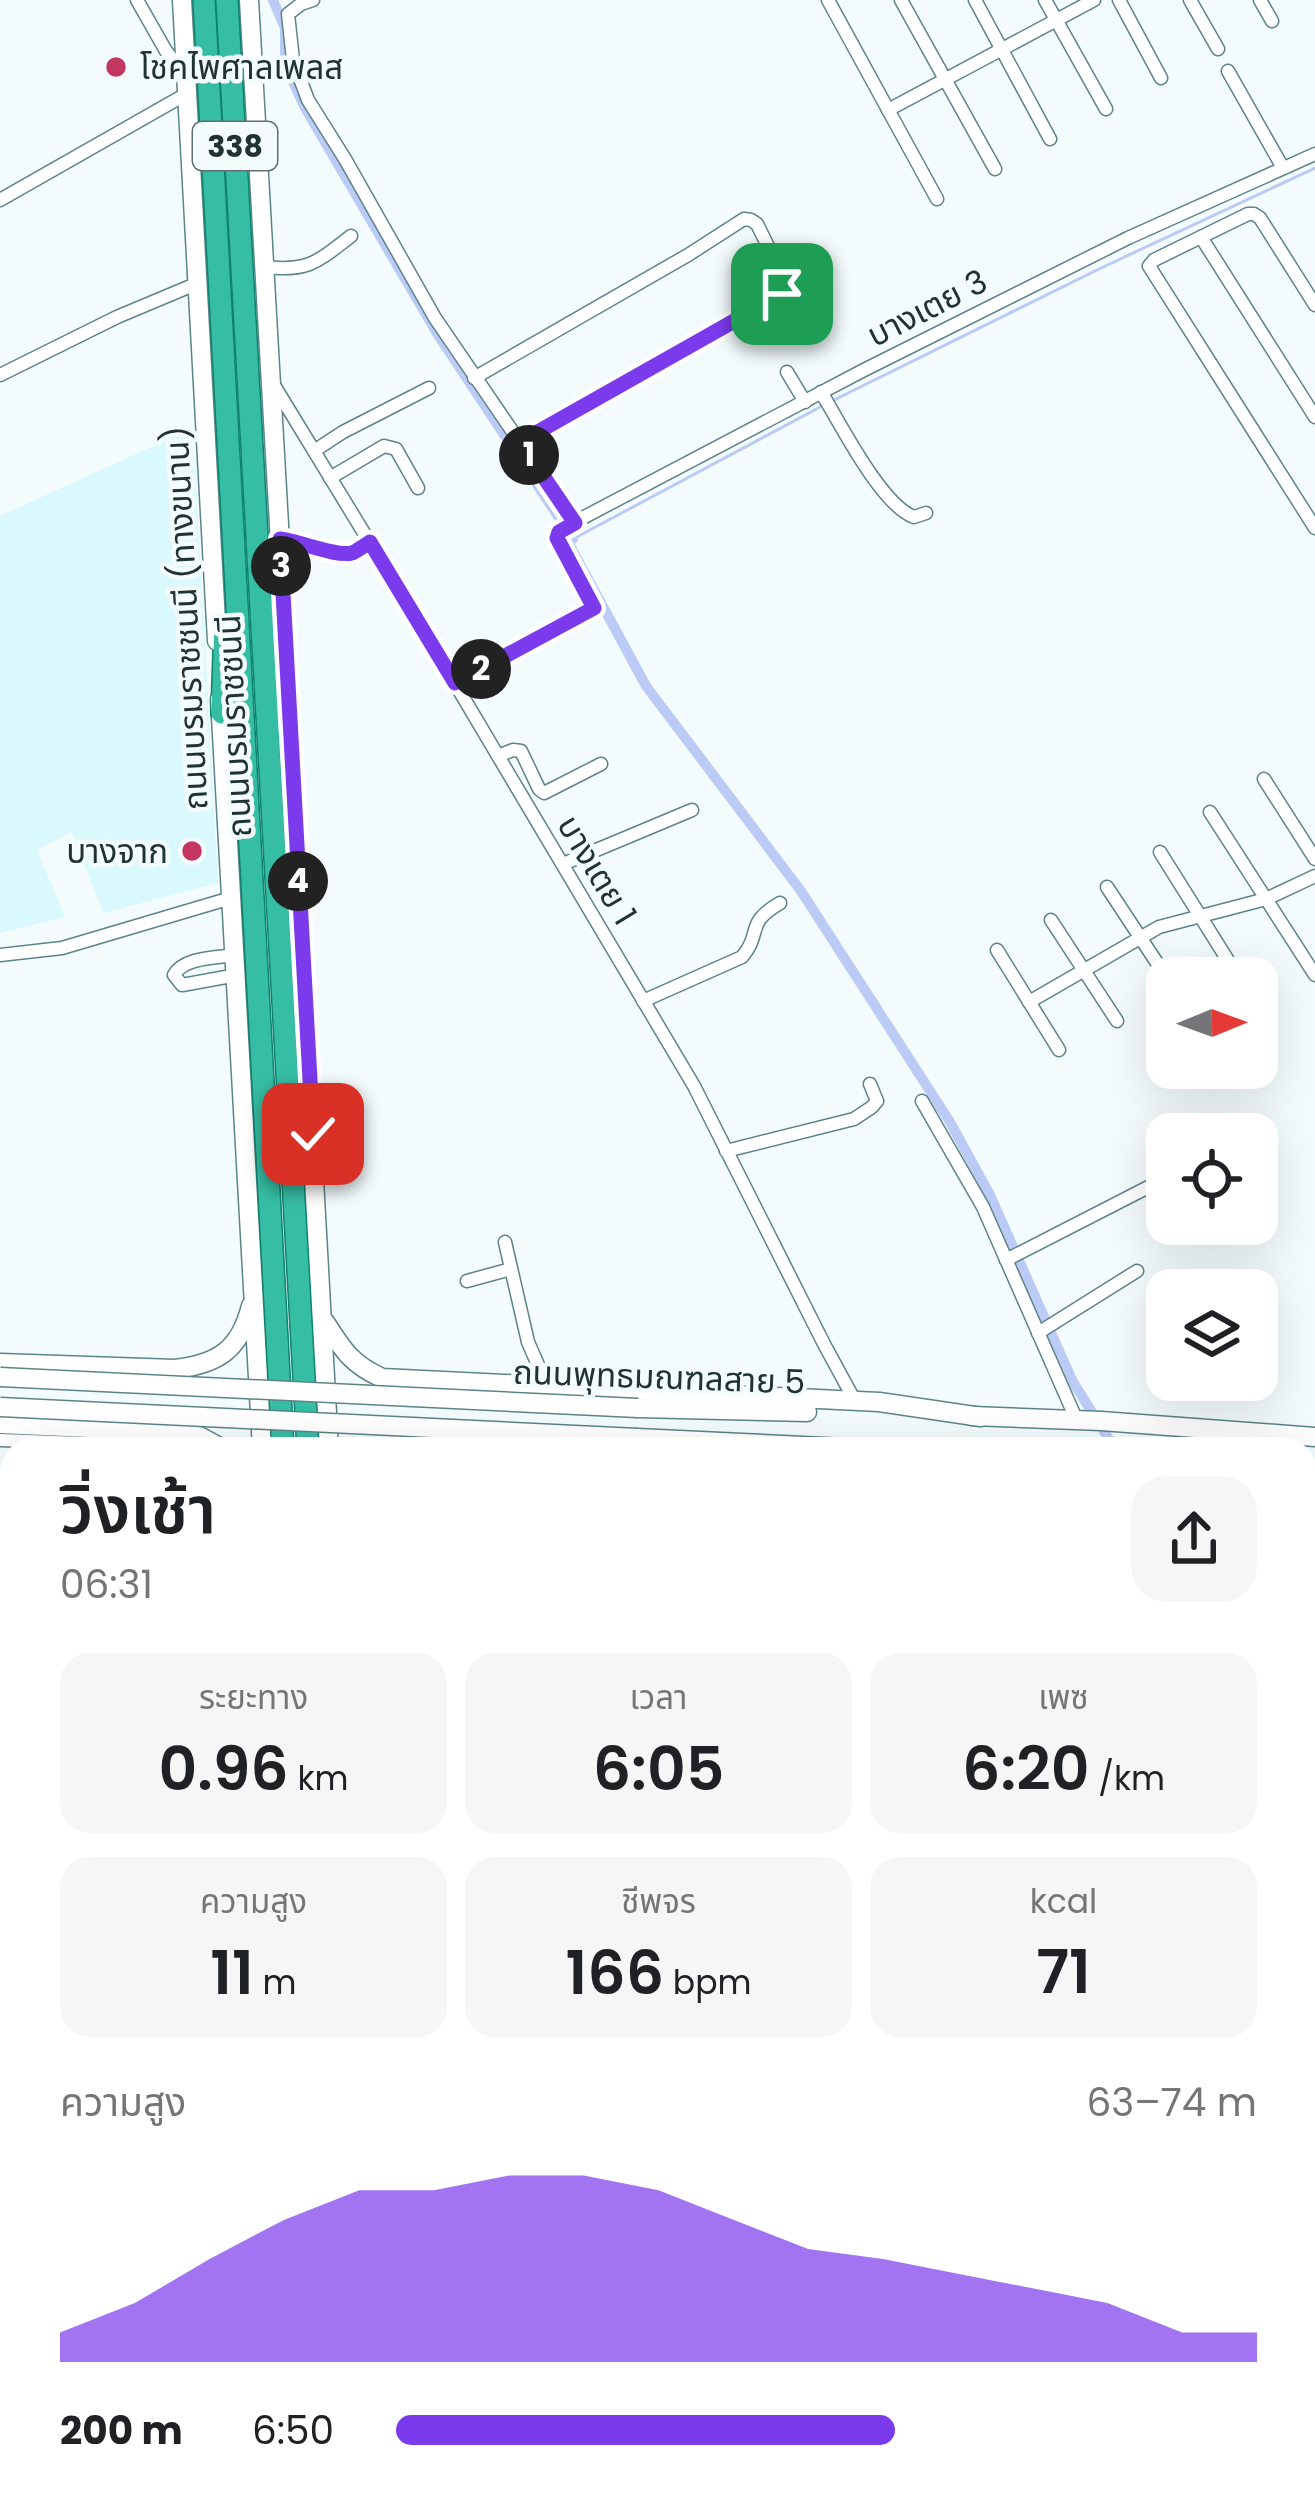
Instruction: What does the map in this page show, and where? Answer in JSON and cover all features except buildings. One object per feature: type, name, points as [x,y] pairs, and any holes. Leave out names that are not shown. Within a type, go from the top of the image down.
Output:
[{"type":"highway","name":"ถนนบรมราชชนนี","points":[[204,0],[283,1437]]},
{"type":"highway","name":"ถนนบรมราชชนนี","points":[[227,0],[307,1437]]},
{"type":"highway","points":[[256,512],[290,740]]},
{"type":"highway","points":[[222,713],[232,531]]},
{"type":"main road","name":"ถนนบรมราชชนนี (ทางขนาน)","points":[[182,0],[261,1437]]},
{"type":"main road","name":"338","points":[[250,7],[328,1437]]},
{"type":"main road","points":[[0,1363],[176,1369],[214,1360],[246,1326],[254,1292]]},
{"type":"main road","points":[[322,1318],[347,1357],[382,1378],[855,1401],[981,1417]]},
{"type":"main road","points":[[124,1437],[143,1402],[143,1390],[131,1368]]},
{"type":"main road","name":"ถนนพุทธมณฑลสาย 5","points":[[0,1377],[638,1408],[1088,1421],[1315,1437]]},
{"type":"main road","points":[[432,1437],[428,1425],[434,1394],[460,1383]]},
{"type":"main road","name":"ถนนพุทธมณฑลสาย 5","points":[[0,1407],[616,1437]]},
{"type":"main road","points":[[0,1424],[94,1437]]},
{"type":"main road","points":[[147,1437],[178,1432],[202,1437]]},
{"type":"street","points":[[0,200],[187,85],[137,0]]},
{"type":"street","points":[[313,0],[288,14],[297,75],[308,100],[434,318],[520,442],[568,526],[557,538],[594,608],[455,683]]},
{"type":"street","points":[[828,0],[937,199]]},
{"type":"street","points":[[901,0],[994,169]]},
{"type":"street","points":[[975,0],[1050,139]]},
{"type":"street","points":[[1045,0],[1106,109]]},
{"type":"street","points":[[888,110],[1094,0]]},
{"type":"street","points":[[1119,0],[1161,78]]},
{"type":"street","points":[[1190,0],[1218,49]]},
{"type":"street","points":[[1261,0],[1272,21]]},
{"type":"street","points":[[1228,71],[1283,168]]},
{"type":"street","name":"บางเตย 3","points":[[568,526],[805,402],[826,400],[1128,238],[1315,154]]},
{"type":"street","points":[[1315,305],[1254,214],[1149,266],[1315,529]]},
{"type":"street","points":[[474,378],[744,219],[757,224],[784,279],[782,294],[520,442]]},
{"type":"street","points":[[264,267],[298,269],[351,236]]},
{"type":"street","points":[[1201,237],[1315,417]]},
{"type":"street","points":[[0,375],[199,283]]},
{"type":"street","points":[[788,372],[805,402]]},
{"type":"street","name":"บางเตย 1","points":[[270,379],[694,1086],[855,1401]]},
{"type":"street","points":[[314,451],[429,388]]},
{"type":"street","points":[[826,400],[897,507],[914,517],[926,513]]},
{"type":"street","points":[[330,478],[390,446],[396,448],[418,488]]},
{"type":"street","points":[[280,539],[340,554],[370,542]]},
{"type":"street","points":[[498,756],[521,752],[544,794],[601,764]]},
{"type":"street","points":[[1264,779],[1315,859]]},
{"type":"street","points":[[563,864],[692,810]]},
{"type":"street","points":[[1210,812],[1315,975]]},
{"type":"street","points":[[1160,852],[1226,957]]},
{"type":"street","points":[[1029,1002],[1160,927],[1266,899],[1315,876]]},
{"type":"street","points":[[1107,887],[1152,957]]},
{"type":"street","points":[[0,956],[62,949],[231,898]]},
{"type":"street","points":[[643,1000],[742,957],[762,913],[780,903]]},
{"type":"street","points":[[1051,920],[1117,1021]]},
{"type":"street","points":[[997,950],[1059,1050]]},
{"type":"street","points":[[727,1151],[854,1119],[877,1100],[871,1084]]},
{"type":"street","points":[[922,1101],[1014,1256],[1088,1421]]},
{"type":"street","points":[[1014,1256],[1146,1188]]},
{"type":"street","points":[[505,1241],[528,1342],[548,1388]]},
{"type":"street","points":[[467,1282],[511,1269]]},
{"type":"street","points":[[1045,1329],[1137,1271]]},
{"type":"shaded area","points":[[193,428],[218,883],[103,913],[72,832],[37,850],[65,917],[0,933],[0,516]]},
{"type":"waterway","points":[[273,0],[285,28],[289,73],[305,108],[438,335],[573,539],[568,542],[646,686],[801,891],[950,1122],[990,1195],[1073,1382],[1107,1437]]},
{"type":"waterway","points":[[830,402],[1315,168]]},
{"type":"waterway","points":[[573,539],[822,406]]},
{"type":"place","name":"โชคไพศาลเพลส","points":[[116,67]]},
{"type":"place","name":"บางจาก","points":[[192,851]]},
{"type":"route","points":[[313,1134],[280,539],[340,554],[370,542],[455,683],[594,608],[557,538],[575,523],[520,442],[782,294]]}]
